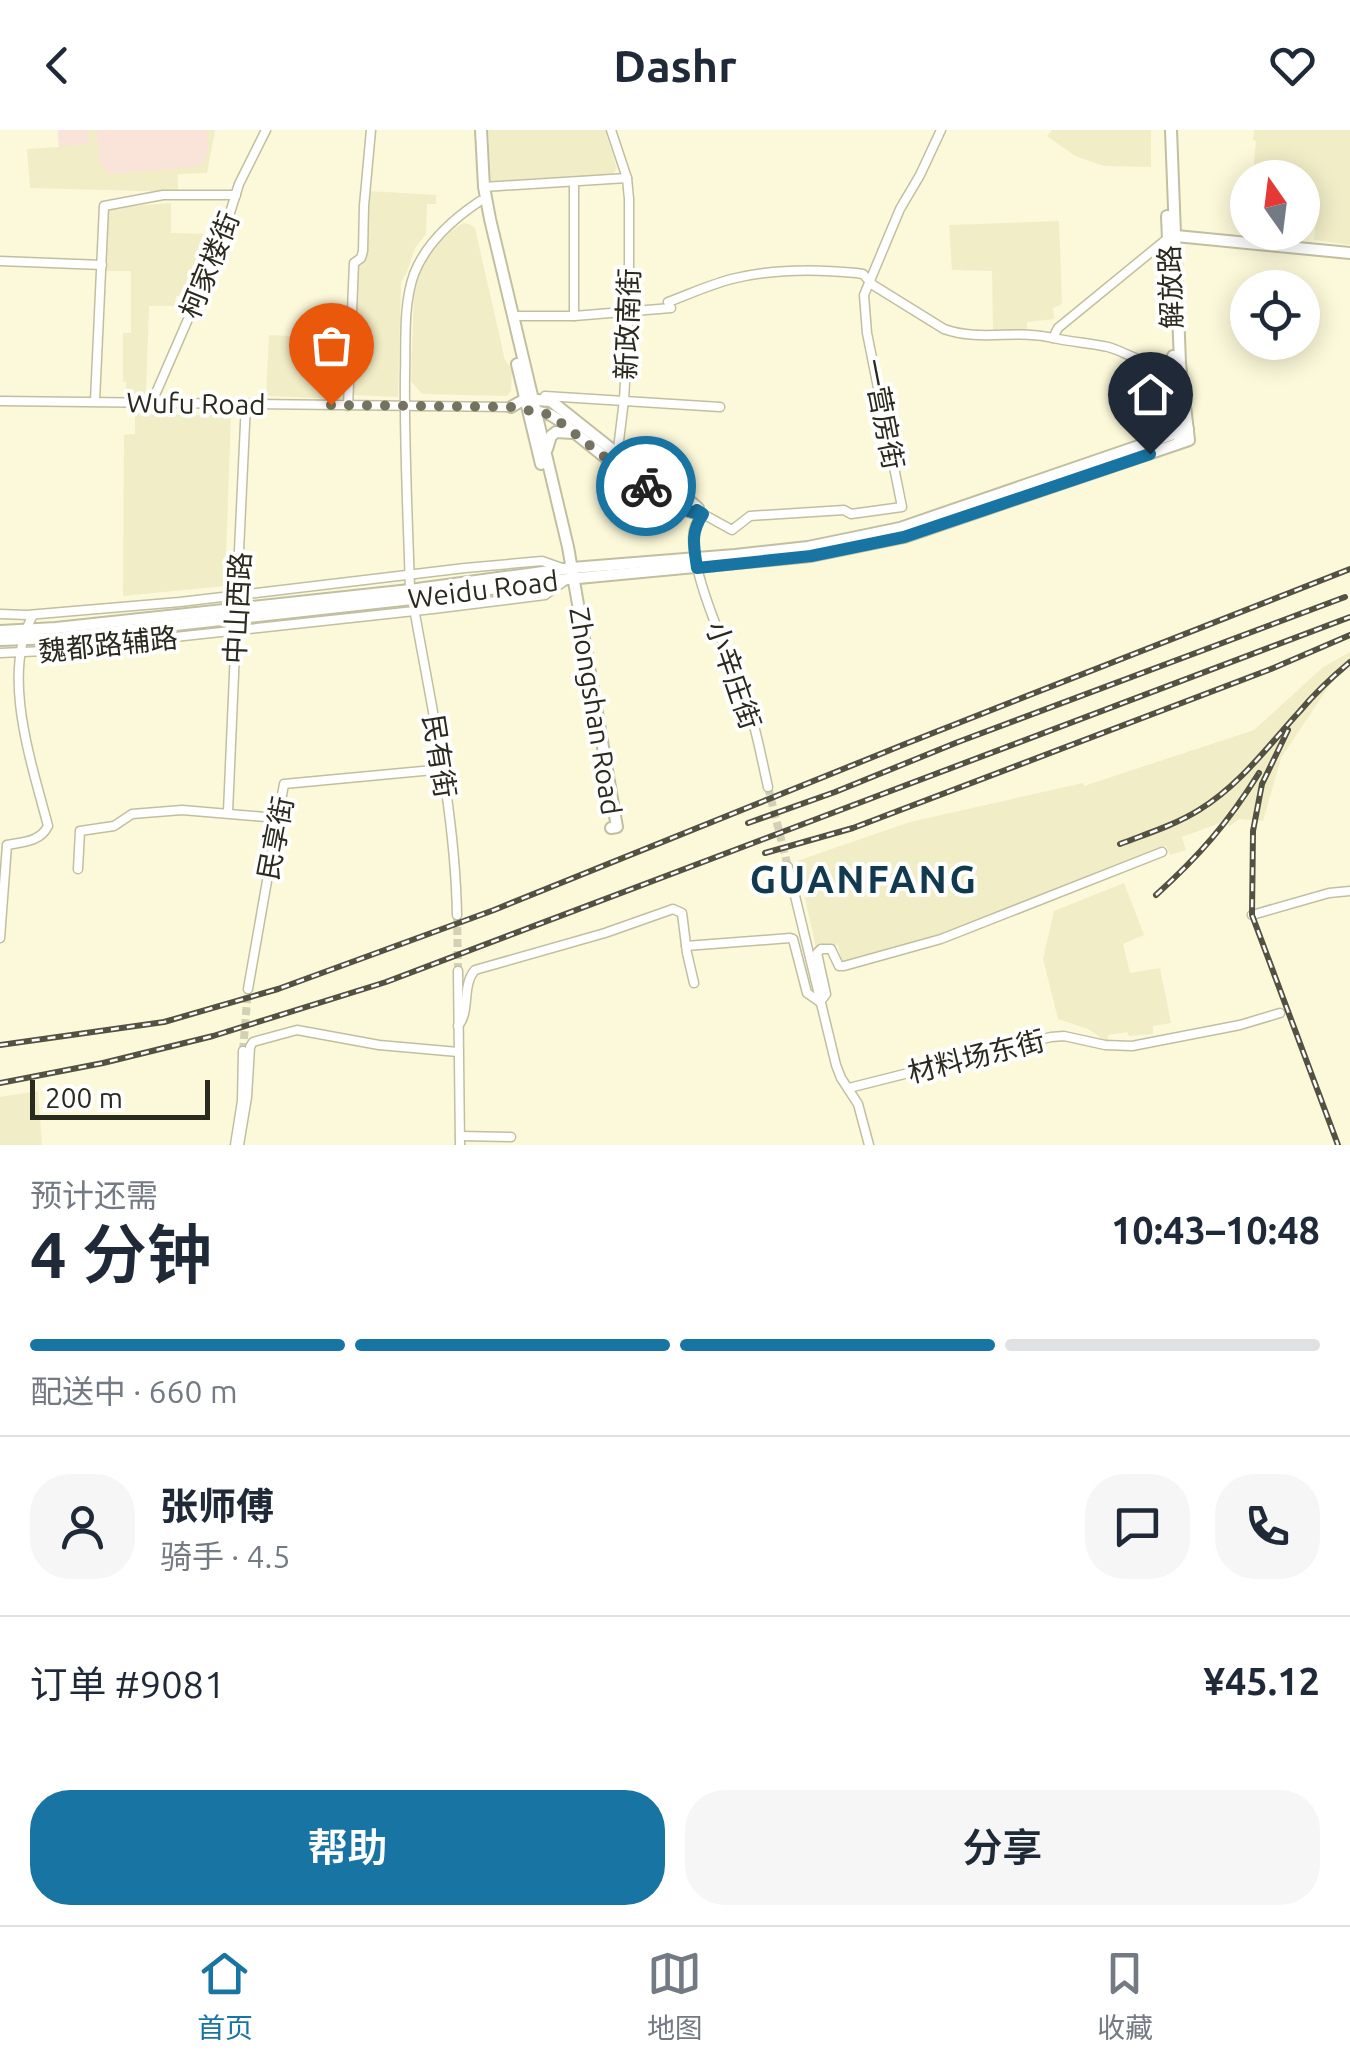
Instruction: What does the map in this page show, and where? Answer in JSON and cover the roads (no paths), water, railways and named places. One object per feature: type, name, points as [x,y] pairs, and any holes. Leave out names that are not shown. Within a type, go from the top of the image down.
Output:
[{"type":"main road","name":"Zhongshan Road","points":[[478,130],[480,200],[536,403],[570,573],[617,826],[611,828],[570,573],[546,454],[536,403],[484,188],[478,130]]},
{"type":"main road","name":"解放路","points":[[1168,130],[1176,363],[1183,436]]},
{"type":"main road","points":[[1172,237],[1350,253]]},
{"type":"main road","points":[[536,403],[617,461]]},
{"type":"main road","points":[[511,407],[536,403],[673,506],[700,512]]},
{"type":"main road","points":[[546,454],[551,436],[560,431],[573,433]]},
{"type":"main road","name":"Weidu Road","points":[[0,640],[236,613],[412,600],[570,573],[811,556],[904,537],[1183,436]]},
{"type":"main road","name":"Weidu Road","points":[[0,631],[23,635]]},
{"type":"street","name":"柯家楼街","points":[[152,402],[220,248],[236,195],[266,130]]},
{"type":"street","points":[[348,406],[354,263],[363,251],[371,130]]},
{"type":"street","name":"新政南街","points":[[610,130],[627,180],[630,244],[624,400],[617,461]]},
{"type":"street","name":"一营房街","points":[[700,512],[732,530],[750,516],[844,510],[851,514],[902,506],[864,301],[900,209],[942,130]]},
{"type":"street","points":[[484,188],[627,180]]},
{"type":"street","points":[[574,183],[574,316]]},
{"type":"street","points":[[95,401],[104,206],[163,195],[236,195]]},
{"type":"street","name":"民有街","points":[[457,915],[444,769],[412,600],[406,334],[409,294],[426,252],[480,200]]},
{"type":"street","points":[[1052,338],[1058,328],[1172,237]]},
{"type":"street","points":[[0,261],[102,265]]},
{"type":"street","points":[[512,316],[628,312],[669,305],[753,274],[843,271],[864,274],[869,281],[953,332],[1052,338],[1108,347],[1145,361],[1176,363]]},
{"type":"street","points":[[536,403],[624,400],[720,406]]},
{"type":"street","name":"Wufu Road","points":[[0,401],[511,407]]},
{"type":"street","name":"中山西路","points":[[228,812],[246,404]]},
{"type":"street","name":"小辛庄街","points":[[700,512],[693,533],[696,563],[724,650],[750,712],[768,787]]},
{"type":"street","name":"魏都路辅路","points":[[0,614],[33,615],[237,596],[542,561],[570,573]]},
{"type":"street","name":"魏都路辅路","points":[[0,653],[236,631],[412,600]]},
{"type":"street","points":[[0,938],[8,845],[42,836],[48,826],[18,700],[23,635],[33,615]]},
{"type":"street","name":"民享街","points":[[248,989],[284,784],[444,769]]},
{"type":"street","points":[[78,869],[80,833],[84,829],[110,827],[132,814],[182,810],[277,818]]},
{"type":"street","points":[[820,1002],[826,994],[817,953],[821,948],[832,949],[839,966],[928,943],[1162,852]]},
{"type":"street","points":[[788,867],[836,1065],[858,1104],[868,1145]]},
{"type":"street","points":[[1252,915],[1350,890]]},
{"type":"street","points":[[458,1026],[463,1020],[469,978],[475,970],[606,933],[673,909],[682,913],[694,984]]},
{"type":"street","points":[[686,946],[793,939],[807,993],[820,1002]]},
{"type":"street","points":[[458,971],[460,1140],[511,1137]]},
{"type":"street","name":"材料场东街","points":[[850,1088],[1051,1036],[1132,1046],[1240,1026],[1280,1013]]},
{"type":"street","points":[[237,1145],[253,1042],[297,1030],[379,1045],[458,1052]]},
{"type":"street","points":[[237,1145],[243,1051]]},
{"type":"tunnel","points":[[768,787],[788,867]]},
{"type":"tunnel","points":[[457,915],[458,971]]},
{"type":"tunnel","points":[[243,1051],[248,989]]},
{"type":"railway","points":[[0,1045],[164,1022],[278,989],[494,910],[1350,569]]},
{"type":"railway","points":[[748,823],[1345,597]]},
{"type":"railway","points":[[0,1083],[213,1036],[386,982],[1350,617]]},
{"type":"railway","points":[[765,853],[853,828],[1271,669],[1350,635]]},
{"type":"railway","points":[[1120,844],[1180,820],[1214,800],[1241,777],[1350,662]]},
{"type":"railway","points":[[1288,730],[1262,784],[1253,831],[1252,915],[1338,1145]]},
{"type":"railway","points":[[1156,895],[1212,838],[1259,773]]},
{"type":"district","name":"GUANFANG","points":[[864,879]]}]
